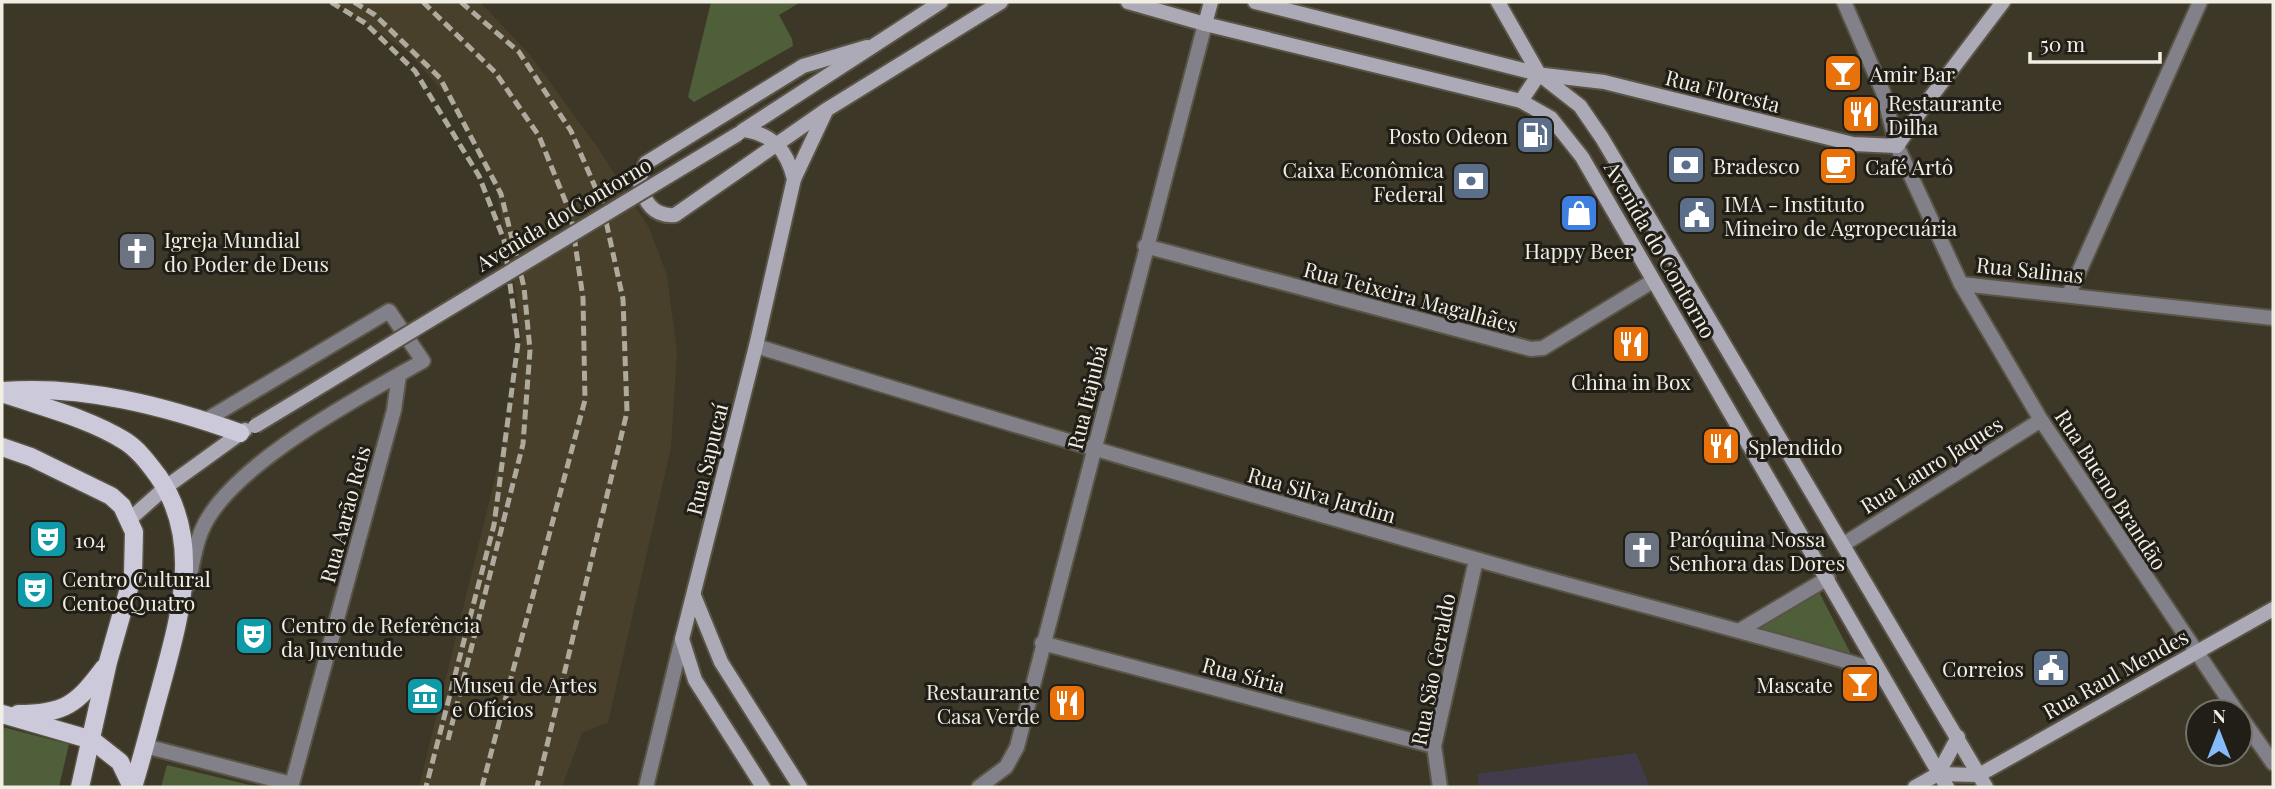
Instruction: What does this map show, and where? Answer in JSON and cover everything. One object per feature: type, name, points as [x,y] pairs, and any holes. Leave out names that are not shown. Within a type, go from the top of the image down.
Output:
[{"type":"main road","name":"Avenida do Contorno","points":[[130,519],[166,487],[247,429],[741,132],[867,47],[941,2]]},
{"type":"main road","points":[[867,47],[803,66],[646,163],[639,179],[652,210],[661,216],[675,215],[826,110],[1001,2]]},
{"type":"main road","name":"Avenida do Contorno","points":[[1128,2],[1205,24],[1521,101],[1539,109],[1563,130],[1582,157],[1947,787]]},
{"type":"main road","name":"Rua Itajubá","points":[[1205,24],[1210,2]]},
{"type":"main road","name":"Avenida do Contorno","points":[[1255,2],[1539,75],[1580,106],[1602,138],[1844,544],[1982,781]]},
{"type":"main road","points":[[1498,2],[1539,75],[1521,101]]},
{"type":"main road","points":[[1897,146],[1923,106],[2003,2]]},
{"type":"main road","name":"Rua Floresta","points":[[1539,75],[1605,82],[1853,144],[1897,146]]},
{"type":"main road","name":"Rua Sapucaí","points":[[682,639],[756,346],[794,179],[826,110]]},
{"type":"main road","points":[[741,132],[764,134],[778,144],[788,158],[794,179]]},
{"type":"main road","points":[[2,392],[44,388],[138,402],[247,429]]},
{"type":"main road","points":[[2,392],[83,422],[127,442],[150,464],[166,487],[181,523],[185,557],[182,606],[133,787]]},
{"type":"main road","points":[[2,447],[32,457],[90,484],[116,501],[130,519],[134,531],[133,574],[108,662],[80,787]]},
{"type":"main road","points":[[693,596],[721,662],[800,787]]},
{"type":"main road","name":"Rua Raul Mendes","points":[[1982,781],[2195,652],[2273,609]]},
{"type":"main road","points":[[682,639],[695,680],[762,787]]},
{"type":"main road","points":[[2,714],[52,713],[63,708],[82,697],[108,662]]},
{"type":"main road","points":[[2,714],[92,740],[120,762],[133,787]]},
{"type":"main road","points":[[1915,787],[1938,774],[1958,737]]},
{"type":"main road","points":[[1938,774],[1982,781]]},
{"type":"street","name":"Rua Salinas","points":[[1844,2],[1883,92],[1897,146],[1961,284],[2273,318]]},
{"type":"street","points":[[2069,294],[2200,2]]},
{"type":"street","name":"Rua Itajubá","points":[[979,787],[1006,766],[1017,747],[1145,246],[1205,24]]},
{"type":"street","name":"Rua Teixeira Magalhães","points":[[1145,246],[1531,349],[1543,348],[1653,281]]},
{"type":"street","name":"Rua Bueno Brandão","points":[[1961,284],[2041,420],[2228,698]]},
{"type":"street","points":[[182,606],[201,531],[224,496],[266,456],[422,361],[389,311],[206,420]]},
{"type":"street","name":"Rua Silva Jardim","points":[[756,346],[1094,451],[1476,560],[1742,629],[1879,671]]},
{"type":"street","name":"Rua Aarão Reis","points":[[145,746],[292,784],[394,410],[399,375]]},
{"type":"street","name":"Rua Lauro Jaques","points":[[1844,544],[2041,420]]},
{"type":"street","name":"Rua São Geraldo","points":[[1440,787],[1434,746],[1476,560]]},
{"type":"street","points":[[1742,629],[1828,578]]},
{"type":"street","name":"Rua Sapucaí","points":[[646,787],[682,639]]},
{"type":"street","name":"Rua Síria","points":[[1042,643],[1434,746]]},
{"type":"street","name":"Rua Bueno Brandão","points":[[2254,736],[2273,763]]},
{"type":"shaded area","points":[[333,2],[480,2],[530,55],[598,148],[649,228],[667,275],[677,352],[671,448],[608,722],[582,733],[562,787],[419,787],[511,413],[521,339],[516,293],[495,184],[454,104],[408,52]]},
{"type":"shaded area","points":[[1636,753],[1650,787],[1479,787],[1477,774]]},
{"type":"green space","points":[[711,2],[801,2],[779,15],[793,46],[694,102],[688,97]]},
{"type":"green space","points":[[1819,592],[1852,656],[1758,628]]},
{"type":"green space","points":[[2,727],[69,744],[59,787],[2,787]]},
{"type":"green space","points":[[167,765],[258,787],[161,787]]},
{"type":"railway","points":[[331,2],[365,23],[415,71],[479,176],[504,240],[518,343],[494,525],[426,787]]},
{"type":"railway","points":[[354,2],[375,15],[440,78],[501,194],[524,287],[530,350],[523,444],[448,740]]},
{"type":"railway","points":[[423,2],[495,72],[539,136],[571,215],[583,298],[585,400],[482,787]]},
{"type":"railway","points":[[461,2],[519,52],[571,131],[602,203],[623,299],[627,412],[537,787]]},
{"type":"place","name":"Amir Bar","points":[[1843,73]]},
{"type":"place","name":"Restaurante Dilha","points":[[1861,114]]},
{"type":"place","name":"Posto Odeon","points":[[1535,135]]},
{"type":"place","name":"Bradesco","points":[[1686,165]]},
{"type":"place","name":"Café Artô","points":[[1838,166]]},
{"type":"place","name":"Caixa Econômica Federal","points":[[1471,181]]},
{"type":"place","name":"Happy Beer","points":[[1579,213]]},
{"type":"place","name":"IMA - Instituto Mineiro de Agropecuária","points":[[1697,215]]},
{"type":"place","name":"Igreja Mundial do Poder de Deus","points":[[137,251]]},
{"type":"place","name":"China in Box","points":[[1631,344]]},
{"type":"place","name":"Splendido","points":[[1721,446]]},
{"type":"place","name":"104","points":[[48,539]]},
{"type":"place","name":"Paróquina Nossa Senhora das Dores","points":[[1642,550]]},
{"type":"place","name":"Centro Cultural CentoeQuatro","points":[[35,590]]},
{"type":"place","name":"Centro de Referência da Juventude","points":[[254,636]]},
{"type":"place","name":"Correios","points":[[2051,668]]},
{"type":"place","name":"Mascate","points":[[1860,684]]},
{"type":"place","name":"Museu de Artes e Ofícios","points":[[425,696]]},
{"type":"place","name":"Restaurante Casa Verde","points":[[1067,703]]}]
